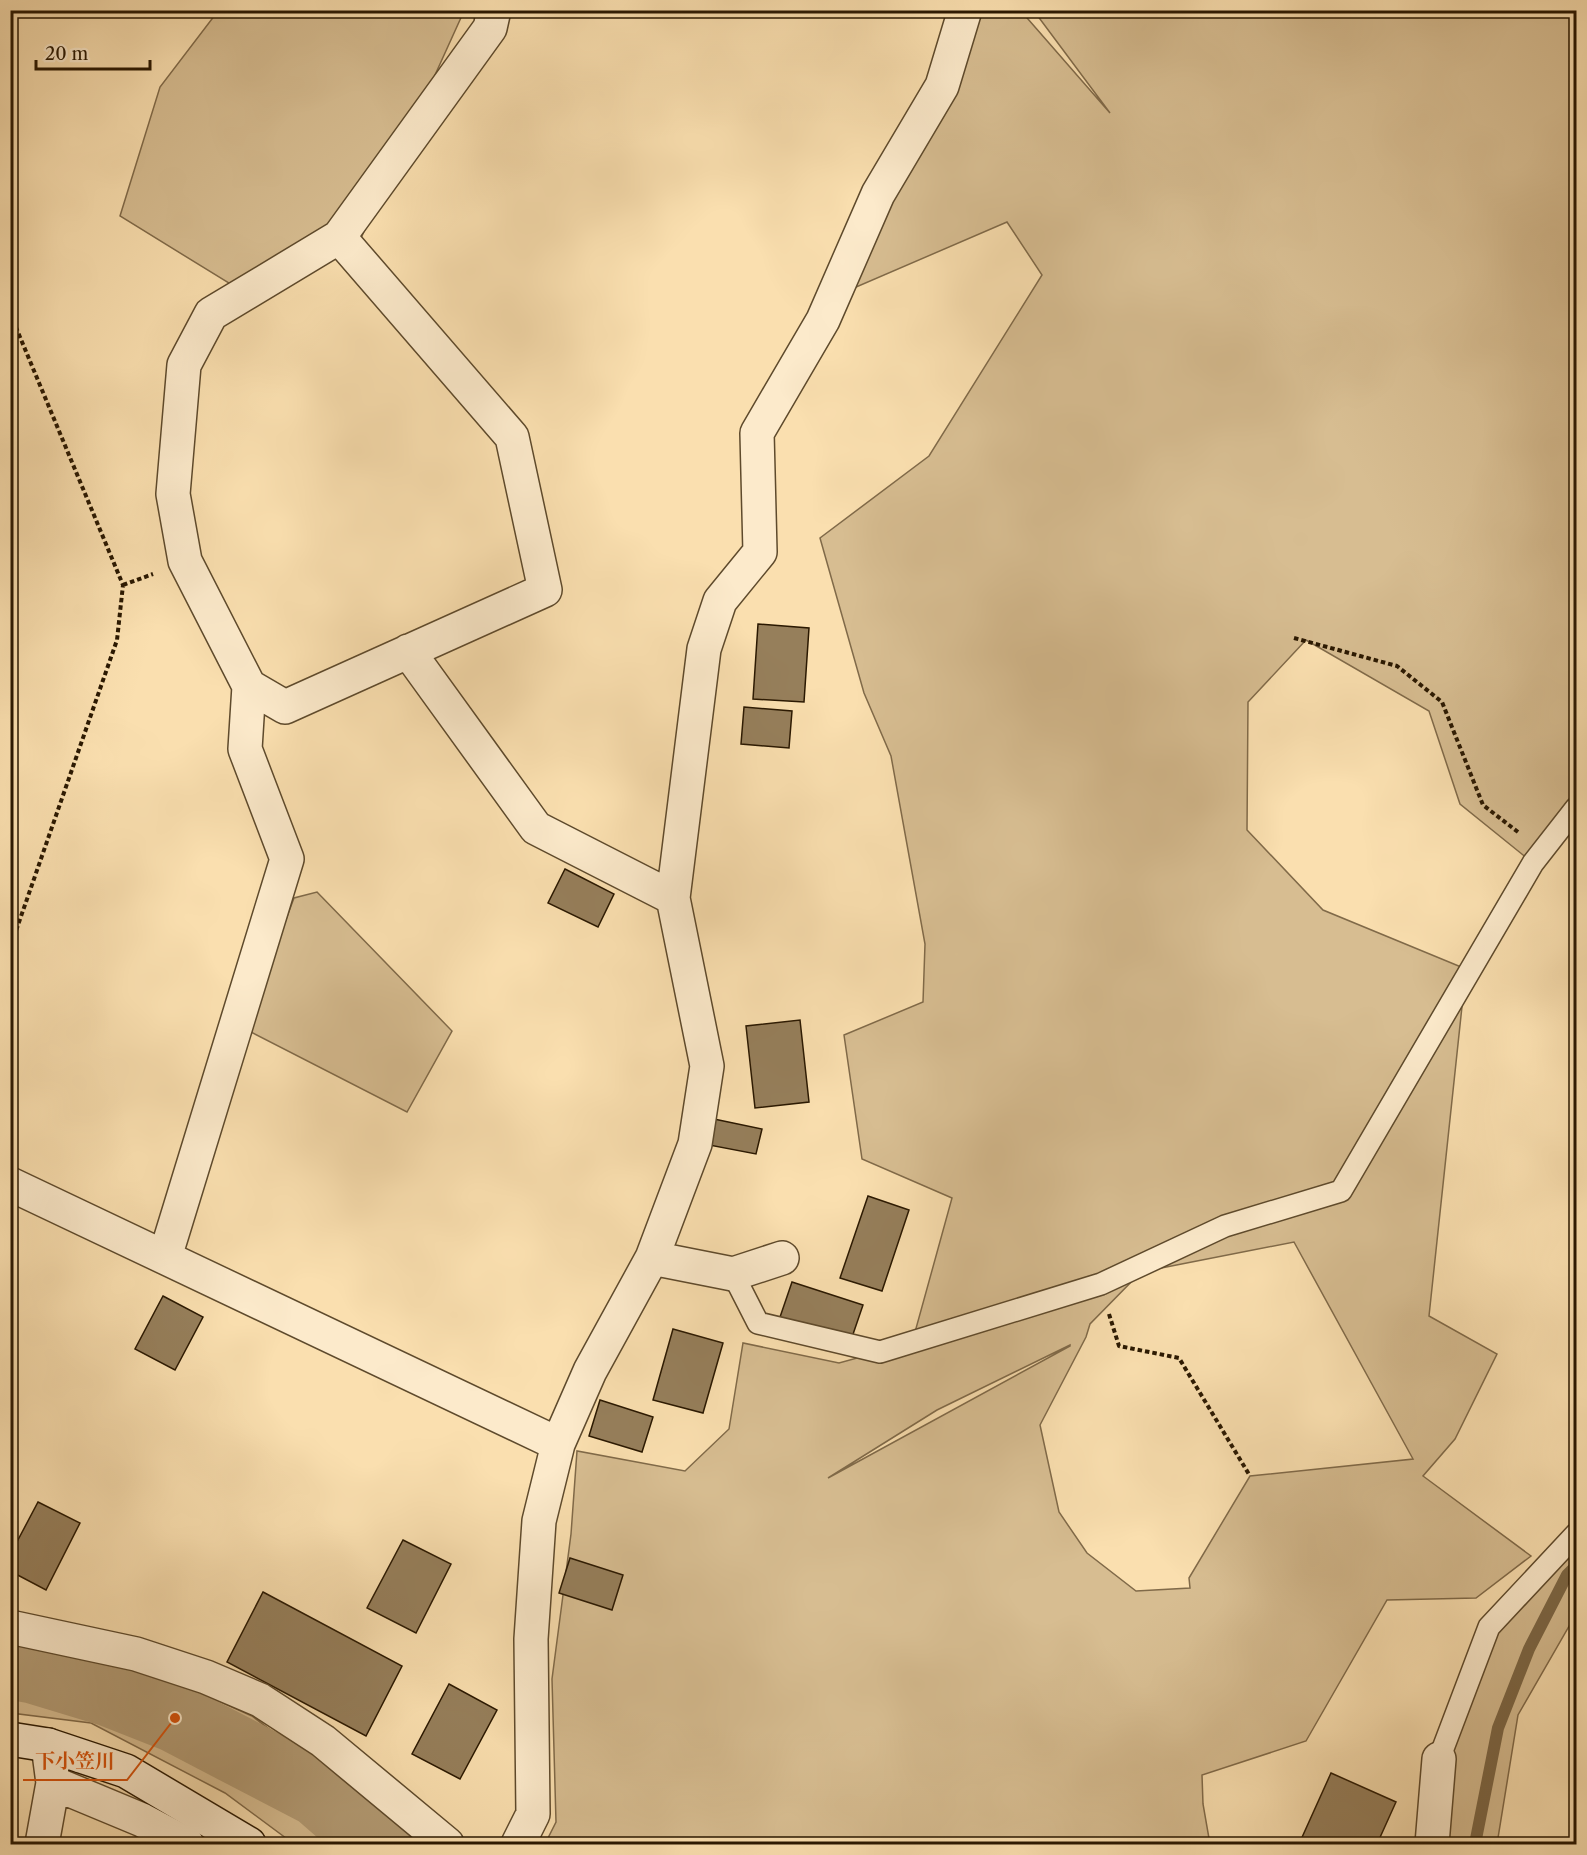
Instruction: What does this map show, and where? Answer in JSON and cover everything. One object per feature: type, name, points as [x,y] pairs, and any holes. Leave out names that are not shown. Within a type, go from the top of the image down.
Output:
[{"type":"street","points":[[165,1257],[287,859],[245,749],[249,686],[185,561],[173,494],[184,365],[211,314],[339,237],[490,28],[494,10]]},
{"type":"street","points":[[518,1845],[533,1814],[531,1639],[540,1521],[558,1444],[590,1371],[652,1258],[695,1144],[707,1066],[673,898],[704,649],[720,601],[760,552],[758,433],[823,320],[878,194],[942,86],[964,10]]},
{"type":"street","points":[[249,686],[285,707],[545,590],[512,438],[339,237]]},
{"type":"street","points":[[408,651],[536,828],[673,898]]},
{"type":"street","points":[[10,1184],[558,1444]]},
{"type":"street","points":[[652,1258],[734,1274],[783,1258]]},
{"type":"street","points":[[10,1627],[136,1654],[206,1677],[260,1700],[322,1741],[447,1845]]},
{"type":"street","points":[[10,1738],[48,1744],[126,1771],[249,1845]]},
{"type":"street","points":[[42,1845],[52,1783],[48,1744]]},
{"type":"street","points":[[1432,1845],[1439,1759]]},
{"type":"street","points":[[52,1783],[142,1820],[187,1845]]},
{"type":"lane","points":[[734,1274],[758,1323],[880,1352],[1101,1284],[1225,1226],[1341,1191],[1533,863],[1576,808]]},
{"type":"lane","points":[[1439,1759],[1489,1627],[1576,1534]]},
{"type":"path","points":[[10,313],[123,585],[117,640],[10,948]]},
{"type":"path","points":[[1294,638],[1397,666],[1442,702],[1483,805],[1542,852]]},
{"type":"path","points":[[1101,1284],[1119,1346],[1179,1358],[1250,1476]]},
{"type":"shaded area","points":[[218,11],[464,11],[357,247],[245,293],[120,216],[160,87]]},
{"type":"shaded area","points":[[968,11],[1021,11],[1110,113],[1034,11],[1576,11],[1576,828],[1533,863],[1460,804],[1429,711],[1306,640],[1248,702],[1247,830],[1323,910],[1466,969],[1429,1316],[1497,1354],[1455,1439],[1423,1476],[1531,1556],[1476,1598],[1387,1600],[1306,1741],[1202,1775],[1203,1804],[1210,1844],[545,1844],[556,1822],[552,1679],[571,1534],[577,1451],[685,1471],[729,1429],[743,1343],[839,1363],[912,1343],[952,1198],[862,1159],[844,1035],[923,1002],[925,944],[891,756],[864,693],[820,538],[929,456],[1042,275],[1007,222],[833,297]],"holes":[[[1294,1242],[1413,1459],[1250,1476],[1189,1578],[1190,1588],[1136,1591],[1087,1553],[1059,1512],[1040,1425],[1086,1337],[1090,1324],[1141,1272]],[[1070,1346],[828,1478],[937,1410]]]},
{"type":"shaded area","points":[[317,892],[452,1031],[407,1112],[245,1029],[294,898]]},
{"type":"shaded area","points":[[1576,1539],[1576,1614],[1518,1715],[1497,1844],[1418,1844],[1469,1655]]},
{"type":"shaded area","points":[[11,1637],[170,1679],[252,1716],[419,1844],[294,1844],[225,1793],[91,1723],[11,1713]]},
{"type":"building","points":[[758,624],[809,628],[804,702],[753,699]]},
{"type":"building","points":[[744,707],[792,711],[789,748],[741,744]]},
{"type":"building","points":[[565,869],[614,894],[598,927],[548,903]]},
{"type":"building","points":[[800,1020],[809,1102],[755,1108],[746,1026]]},
{"type":"building","points":[[714,1119],[762,1129],[756,1154],[709,1145]]},
{"type":"building","points":[[868,1196],[909,1210],[882,1291],[840,1278]]},
{"type":"building","points":[[792,1282],[863,1305],[850,1343],[779,1320]]},
{"type":"building","points":[[163,1296],[203,1317],[175,1370],[135,1349]]},
{"type":"building","points":[[673,1329],[723,1343],[703,1413],[653,1400]]},
{"type":"building","points":[[600,1400],[653,1417],[642,1452],[589,1436]]},
{"type":"building","points":[[38,1502],[80,1523],[46,1590],[10,1571],[10,1555]]},
{"type":"building","points":[[403,1540],[451,1564],[416,1633],[367,1608]]},
{"type":"building","points":[[570,1558],[623,1575],[612,1610],[559,1593]]},
{"type":"building","points":[[263,1592],[402,1666],[366,1736],[227,1662]]},
{"type":"building","points":[[449,1684],[497,1710],[460,1779],[412,1754]]},
{"type":"building","points":[[1331,1773],[1396,1802],[1377,1844],[1358,1838],[1355,1844],[1299,1844]]},
{"type":"waterway","points":[[1475,1844],[1498,1728],[1529,1649],[1567,1575],[1576,1566]]},
{"type":"waterway","points":[[10,1665],[33,1669],[109,1692],[175,1718],[319,1793],[377,1844]]},
{"type":"place","name":"下小笠川","points":[[175,1718]]}]
